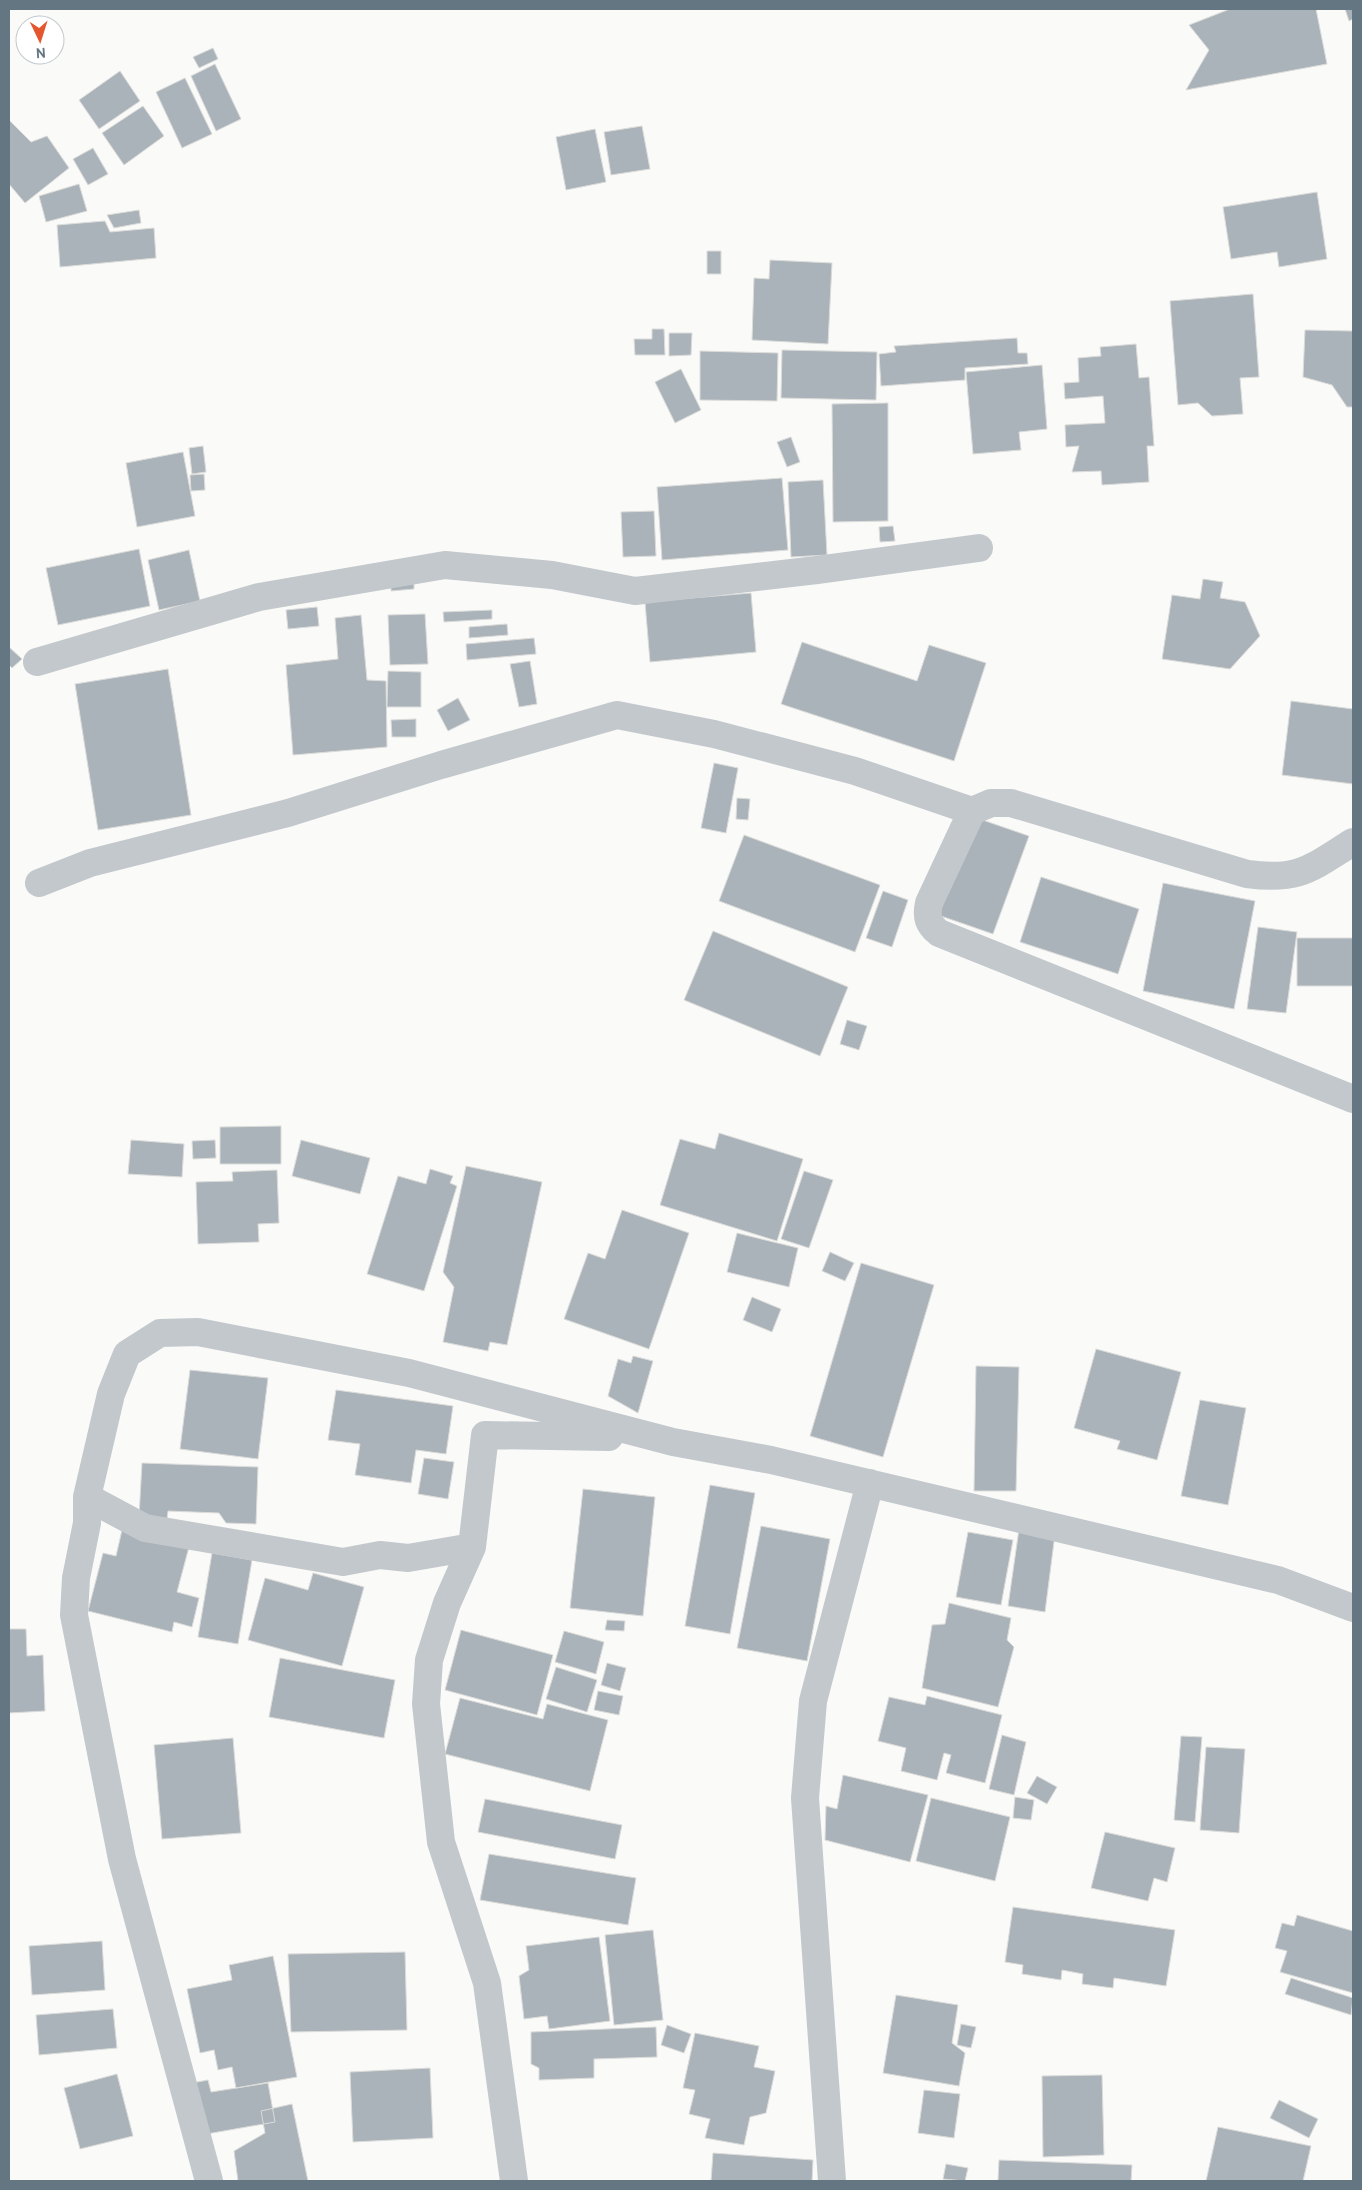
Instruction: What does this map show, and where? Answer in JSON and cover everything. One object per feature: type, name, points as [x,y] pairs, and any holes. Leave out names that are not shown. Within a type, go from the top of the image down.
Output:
[{"type":"street","points":[[37,662],[259,597],[445,565],[552,575],[635,591],[817,570],[979,548]]},
{"type":"street","points":[[39,883],[90,863],[288,812],[441,765],[617,715],[714,734],[856,772],[972,812]]},
{"type":"street","points":[[1353,842],[1310,869],[1288,876],[1272,877],[1247,874],[1011,803],[991,803],[972,812],[929,903],[927,915],[930,926],[939,933],[1353,1099]]},
{"type":"street","points":[[209,2181],[122,1859],[74,1615],[76,1578],[87,1523],[87,1497],[111,1394],[127,1354],[160,1333],[198,1332],[409,1373],[673,1442],[771,1460],[1278,1580],[1353,1608]]},
{"type":"street","points":[[514,2181],[487,1983],[441,1842],[426,1704],[429,1660],[447,1603],[472,1547],[485,1435],[598,1436],[673,1442]]},
{"type":"street","points":[[832,2181],[805,1798],[813,1701],[870,1483]]},
{"type":"street","points":[[87,1497],[145,1528],[343,1562],[380,1555],[408,1558],[472,1547]]},
{"type":"building","points":[[1230,9],[1316,9],[1327,64],[1186,90],[1209,50],[1189,25]]},
{"type":"building","points":[[1345,9],[1353,9],[1353,19],[1349,21]]},
{"type":"building","points":[[213,48],[218,59],[199,68],[193,57]]},
{"type":"building","points":[[215,64],[241,119],[216,131],[191,76]]},
{"type":"building","points":[[120,71],[140,101],[99,129],[79,100]]},
{"type":"building","points":[[185,78],[212,134],[182,148],[156,92]]},
{"type":"building","points":[[143,106],[164,136],[124,165],[102,133]]},
{"type":"building","points":[[9,120],[31,142],[47,136],[69,168],[25,203],[9,184]]},
{"type":"building","points":[[642,126],[650,169],[611,175],[604,132]]},
{"type":"building","points":[[595,129],[606,182],[566,190],[556,137]]},
{"type":"building","points":[[93,148],[108,174],[88,185],[73,159]]},
{"type":"building","points":[[79,184],[87,211],[46,222],[39,196]]},
{"type":"building","points":[[1317,192],[1327,259],[1279,267],[1277,252],[1231,259],[1223,207]]},
{"type":"building","points":[[139,210],[141,223],[114,228],[107,215]]},
{"type":"building","points":[[105,221],[110,232],[154,228],[156,258],[60,267],[57,225]]},
{"type":"building","points":[[707,251],[721,251],[721,274],[707,274]]},
{"type":"building","points":[[770,260],[832,263],[828,344],[752,340],[754,278],[769,279]]},
{"type":"building","points":[[1253,294],[1259,377],[1240,378],[1243,414],[1212,416],[1198,403],[1178,405],[1170,301]]},
{"type":"building","points":[[652,329],[664,329],[665,355],[635,355],[634,339],[652,339]]},
{"type":"building","points":[[1305,330],[1353,331],[1353,407],[1347,407],[1332,385],[1303,377]]},
{"type":"building","points":[[669,333],[692,333],[691,355],[669,356]]},
{"type":"building","points":[[1017,338],[1018,353],[1027,353],[1028,364],[965,368],[965,380],[881,386],[879,354],[896,352],[894,346]]},
{"type":"building","points":[[1136,344],[1139,378],[1149,377],[1154,446],[1147,446],[1149,482],[1102,485],[1101,471],[1072,472],[1079,446],[1066,447],[1065,425],[1105,423],[1103,396],[1065,399],[1064,383],[1079,382],[1078,358],[1101,356],[1100,347]]},
{"type":"building","points":[[782,350],[877,352],[876,400],[781,398]]},
{"type":"building","points":[[700,351],[778,353],[777,401],[700,400]]},
{"type":"building","points":[[1042,365],[1047,429],[1019,432],[1021,450],[973,454],[966,372]]},
{"type":"building","points":[[681,369],[701,410],[675,423],[655,382]]},
{"type":"building","points":[[888,403],[888,521],[833,522],[832,404]]},
{"type":"building","points":[[791,437],[800,462],[787,467],[777,442]]},
{"type":"building","points":[[203,446],[206,472],[192,474],[189,448]]},
{"type":"building","points":[[183,452],[195,516],[137,527],[126,463]]},
{"type":"building","points":[[204,474],[205,490],[191,491],[190,475]]},
{"type":"building","points":[[782,478],[788,550],[662,560],[657,487]]},
{"type":"building","points":[[823,480],[827,555],[791,557],[788,482]]},
{"type":"building","points":[[654,511],[656,556],[623,557],[621,512]]},
{"type":"building","points":[[893,526],[895,541],[880,542],[879,527]]},
{"type":"building","points":[[139,549],[150,606],[58,625],[46,568]]},
{"type":"building","points":[[189,550],[200,601],[159,610],[148,560]]},
{"type":"building","points":[[414,579],[414,589],[391,591],[391,580]]},
{"type":"building","points":[[1203,579],[1223,582],[1220,598],[1245,602],[1260,636],[1230,669],[1162,659],[1172,595],[1200,599]]},
{"type":"building","points":[[751,593],[756,652],[650,662],[645,602]]},
{"type":"building","points":[[317,607],[319,626],[288,629],[286,610]]},
{"type":"building","points":[[492,610],[492,619],[444,622],[443,612]]},
{"type":"building","points":[[425,614],[428,664],[390,665],[388,615]]},
{"type":"building","points":[[361,615],[367,680],[386,681],[387,747],[293,755],[286,665],[338,659],[335,618]]},
{"type":"building","points":[[507,624],[508,635],[469,638],[469,627]]},
{"type":"building","points":[[534,638],[536,654],[467,660],[466,644]]},
{"type":"building","points":[[802,642],[917,681],[929,645],[986,663],[954,761],[781,704]]},
{"type":"building","points":[[9,647],[22,659],[12,668],[9,665]]},
{"type":"building","points":[[530,661],[537,704],[519,707],[510,664]]},
{"type":"building","points":[[168,669],[191,815],[98,830],[75,684]]},
{"type":"building","points":[[388,671],[421,672],[421,707],[387,707]]},
{"type":"building","points":[[458,698],[470,720],[448,731],[437,710]]},
{"type":"building","points":[[1291,701],[1353,709],[1353,784],[1282,775]]},
{"type":"building","points":[[416,719],[416,737],[392,737],[391,720]]},
{"type":"building","points":[[714,763],[738,768],[726,833],[701,828]]},
{"type":"building","points":[[737,798],[750,799],[748,820],[736,819]]},
{"type":"building","points":[[974,817],[1029,836],[993,934],[938,915]]},
{"type":"building","points":[[744,835],[880,885],[855,952],[719,901]]},
{"type":"building","points":[[1041,877],[1139,909],[1118,974],[1020,942]]},
{"type":"building","points":[[1163,883],[1255,901],[1234,1009],[1143,991]]},
{"type":"building","points":[[883,891],[908,900],[892,947],[866,938]]},
{"type":"building","points":[[1258,927],[1297,932],[1286,1013],[1247,1009]]},
{"type":"building","points":[[713,931],[848,987],[820,1056],[684,1000]]},
{"type":"building","points":[[1297,938],[1353,938],[1353,986],[1297,986]]},
{"type":"building","points":[[847,1020],[867,1026],[859,1050],[840,1044]]},
{"type":"building","points":[[281,1126],[281,1164],[220,1164],[220,1127]]},
{"type":"building","points":[[719,1133],[803,1159],[777,1241],[660,1205],[680,1139],[715,1149]]},
{"type":"building","points":[[131,1140],[184,1144],[182,1177],[128,1174]]},
{"type":"building","points":[[215,1140],[216,1158],[193,1159],[192,1141]]},
{"type":"building","points":[[301,1140],[370,1158],[360,1194],[292,1176]]},
{"type":"building","points":[[466,1166],[542,1182],[507,1345],[490,1342],[488,1351],[443,1342],[454,1287],[443,1272]]},
{"type":"building","points":[[430,1169],[453,1176],[450,1183],[457,1186],[424,1291],[367,1274],[398,1176],[426,1184]]},
{"type":"building","points":[[277,1170],[279,1223],[258,1224],[259,1242],[198,1244],[196,1182],[233,1181],[232,1172]]},
{"type":"building","points":[[804,1171],[833,1180],[809,1248],[781,1239]]},
{"type":"building","points":[[622,1210],[689,1233],[649,1349],[564,1319],[588,1253],[605,1259]]},
{"type":"building","points":[[737,1233],[798,1248],[789,1287],[727,1272]]},
{"type":"building","points":[[830,1252],[854,1263],[845,1281],[822,1271]]},
{"type":"building","points":[[861,1263],[934,1285],[883,1457],[810,1436]]},
{"type":"building","points":[[752,1297],[781,1309],[772,1332],[743,1320]]},
{"type":"building","points":[[1096,1349],[1181,1372],[1157,1460],[1117,1449],[1120,1441],[1074,1428]]},
{"type":"building","points":[[633,1356],[653,1361],[638,1413],[608,1396],[618,1359],[631,1363]]},
{"type":"building","points":[[976,1366],[1019,1367],[1016,1491],[974,1491]]},
{"type":"building","points":[[190,1370],[268,1378],[258,1459],[180,1449]]},
{"type":"building","points":[[336,1390],[453,1406],[446,1454],[416,1450],[411,1483],[355,1475],[360,1444],[328,1440]]},
{"type":"building","points":[[1200,1400],[1246,1408],[1228,1505],[1181,1496]]},
{"type":"building","points":[[424,1458],[454,1462],[448,1499],[418,1494]]},
{"type":"building","points":[[142,1463],[258,1467],[256,1524],[226,1523],[219,1513],[168,1511],[167,1519],[139,1517]]},
{"type":"building","points":[[710,1485],[755,1493],[730,1634],[685,1626]]},
{"type":"building","points":[[583,1489],[655,1497],[643,1616],[570,1608]]},
{"type":"building","points":[[761,1526],[830,1539],[807,1661],[737,1648]]},
{"type":"building","points":[[1019,1529],[1055,1534],[1045,1612],[1008,1606]]},
{"type":"building","points":[[122,1530],[189,1547],[177,1592],[199,1598],[192,1627],[174,1622],[172,1632],[88,1611],[103,1553],[116,1556]]},
{"type":"building","points":[[968,1532],[1013,1540],[1001,1605],[956,1597]]},
{"type":"building","points":[[212,1553],[252,1560],[238,1644],[198,1637]]},
{"type":"building","points":[[313,1573],[364,1587],[342,1666],[248,1640],[265,1578],[308,1590]]},
{"type":"building","points":[[949,1603],[1011,1618],[1007,1640],[1014,1647],[998,1707],[922,1688],[932,1625],[945,1624]]},
{"type":"building","points":[[607,1620],[625,1621],[624,1631],[605,1630]]},
{"type":"building","points":[[9,1629],[26,1629],[27,1656],[43,1655],[45,1711],[9,1713]]},
{"type":"building","points":[[461,1630],[553,1655],[537,1715],[445,1690]]},
{"type":"building","points":[[564,1631],[604,1642],[596,1674],[555,1662]]},
{"type":"building","points":[[280,1658],[395,1680],[384,1738],[269,1717]]},
{"type":"building","points":[[607,1663],[626,1668],[620,1691],[601,1685]]},
{"type":"building","points":[[556,1667],[597,1680],[587,1712],[546,1699]]},
{"type":"building","points":[[598,1691],[623,1696],[619,1715],[594,1710]]},
{"type":"building","points":[[927,1696],[1002,1715],[985,1783],[946,1773],[951,1755],[944,1753],[937,1780],[901,1771],[906,1748],[878,1741],[889,1697],[925,1705]]},
{"type":"building","points":[[460,1698],[543,1719],[547,1704],[608,1720],[590,1791],[445,1754]]},
{"type":"building","points":[[1002,1735],[1026,1742],[1014,1795],[989,1789]]},
{"type":"building","points":[[1181,1736],[1202,1737],[1195,1822],[1174,1820]]},
{"type":"building","points":[[233,1738],[241,1833],[162,1839],[154,1745]]},
{"type":"building","points":[[1206,1747],[1245,1749],[1239,1833],[1200,1830]]},
{"type":"building","points":[[843,1775],[928,1795],[910,1862],[825,1840],[826,1806],[837,1809]]},
{"type":"building","points":[[1037,1776],[1057,1787],[1047,1804],[1027,1793]]},
{"type":"building","points":[[1015,1797],[1034,1800],[1031,1820],[1013,1818]]},
{"type":"building","points":[[931,1798],[1010,1817],[995,1881],[916,1861]]},
{"type":"building","points":[[485,1799],[622,1825],[615,1859],[478,1832]]},
{"type":"building","points":[[1105,1832],[1175,1848],[1167,1882],[1154,1878],[1148,1901],[1091,1888]]},
{"type":"building","points":[[489,1854],[636,1878],[628,1925],[480,1900]]},
{"type":"building","points":[[1013,1907],[1175,1930],[1166,1986],[1114,1978],[1113,1988],[1082,1984],[1083,1974],[1062,1970],[1061,1980],[1022,1974],[1023,1965],[1005,1962]]},
{"type":"building","points":[[1297,1915],[1353,1931],[1353,1993],[1280,1972],[1287,1951],[1275,1948],[1282,1923],[1294,1926]]},
{"type":"building","points":[[653,1930],[663,2020],[614,2025],[605,1935]]},
{"type":"building","points":[[599,1937],[610,2021],[549,2029],[547,2016],[524,2019],[519,1976],[529,1970],[526,1946]]},
{"type":"building","points":[[102,1941],[105,1990],[32,1995],[29,1946]]},
{"type":"building","points":[[405,1952],[407,2030],[291,2032],[288,1954]]},
{"type":"building","points":[[273,1956],[297,2077],[236,2088],[232,2067],[218,2070],[214,2050],[200,2053],[187,1989],[232,1980],[229,1965]]},
{"type":"building","points":[[1291,1978],[1353,1998],[1351,2015],[1285,1994]]},
{"type":"building","points":[[896,1995],[958,2005],[952,2043],[965,2053],[959,2086],[883,2073]]},
{"type":"building","points":[[113,2009],[117,2048],[39,2055],[36,2015]]},
{"type":"building","points":[[961,2024],[976,2027],[971,2048],[957,2045]]},
{"type":"building","points":[[667,2025],[691,2034],[684,2053],[661,2045]]},
{"type":"building","points":[[656,2027],[657,2057],[594,2059],[594,2078],[539,2080],[539,2068],[531,2064],[531,2032]]},
{"type":"building","points":[[695,2033],[759,2046],[754,2067],[775,2071],[766,2113],[750,2117],[744,2145],[705,2138],[710,2119],[689,2114],[695,2090],[683,2088]]},
{"type":"building","points":[[430,2068],[433,2138],[353,2142],[350,2072]]},
{"type":"building","points":[[117,2074],[133,2136],[80,2149],[64,2088]]},
{"type":"building","points":[[1102,2075],[1104,2155],[1043,2157],[1042,2076]]},
{"type":"building","points":[[208,2080],[211,2092],[268,2083],[275,2122],[201,2135],[192,2083]]},
{"type":"building","points":[[924,2090],[960,2094],[954,2138],[918,2133]]},
{"type":"building","points":[[1279,2100],[1318,2119],[1309,2138],[1270,2118]]},
{"type":"building","points":[[292,2104],[308,2181],[238,2181],[234,2151],[265,2133],[261,2111]]},
{"type":"building","points":[[1218,2127],[1311,2146],[1303,2181],[1206,2181]]},
{"type":"building","points":[[713,2153],[813,2160],[812,2181],[711,2181]]},
{"type":"building","points":[[999,2160],[1132,2165],[1131,2181],[998,2181]]},
{"type":"building","points":[[946,2164],[968,2168],[965,2181],[943,2179]]}]
